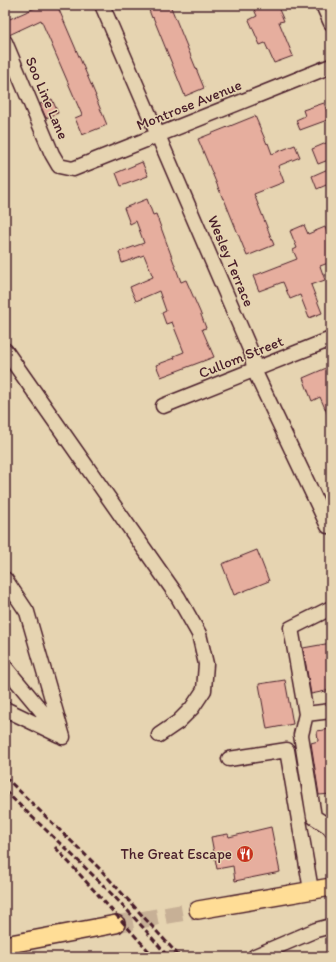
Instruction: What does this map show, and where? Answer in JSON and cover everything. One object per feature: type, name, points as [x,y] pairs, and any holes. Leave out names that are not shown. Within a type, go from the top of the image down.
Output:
[{"type":"main road","points":[[198,910],[331,887]]},
{"type":"main road","points":[[5,945],[116,924]]},
{"type":"street","name":"Wesley Terrace","points":[[102,5],[252,354],[254,370],[328,526],[331,526]]},
{"type":"street","points":[[323,5],[331,23]]},
{"type":"street","name":"Soo Line Lane","points":[[5,42],[52,154],[59,166]]},
{"type":"street","name":"Montrose Avenue","points":[[59,166],[73,169],[331,66]]},
{"type":"street","name":"Cullom Street","points":[[163,406],[331,339]]},
{"type":"street","points":[[5,350],[178,597],[199,634],[206,664],[204,690],[192,708],[178,722],[159,734]]},
{"type":"street","points":[[5,579],[27,612],[63,737]]},
{"type":"street","points":[[331,608],[291,628],[306,714],[301,735],[314,817],[331,828],[331,830]]},
{"type":"street","points":[[5,667],[63,737]]},
{"type":"street","points":[[5,709],[63,737]]},
{"type":"street","points":[[306,714],[331,711]]},
{"type":"street","points":[[229,759],[287,750],[311,890]]},
{"type":"street","points":[[255,956],[316,930],[331,926]]},
{"type":"building","points":[[42,5],[57,5],[107,125],[82,135],[75,118],[82,115],[41,20],[9,35],[5,34],[5,21]]},
{"type":"building","points":[[147,5],[170,5],[204,88],[185,96]]},
{"type":"building","points":[[252,5],[277,5],[284,21],[279,22],[293,56],[274,63],[265,43],[260,45],[249,20],[257,16]]},
{"type":"building","points":[[52,99],[58,113],[46,118],[40,104]]},
{"type":"building","points":[[324,103],[330,119],[300,130],[296,120],[305,116],[303,110]]},
{"type":"building","points":[[255,116],[272,154],[295,145],[300,157],[278,166],[284,182],[254,194],[274,245],[247,256],[198,139]]},
{"type":"building","points":[[331,141],[331,159],[318,164],[312,149]]},
{"type":"building","points":[[142,162],[148,176],[121,186],[116,173]]},
{"type":"building","points":[[328,169],[331,176],[331,183],[317,189],[312,176]]},
{"type":"building","points":[[147,199],[153,215],[156,214],[181,282],[186,280],[200,312],[206,328],[202,329],[214,357],[161,377],[156,365],[175,358],[174,356],[184,352],[172,322],[166,324],[162,313],[166,311],[159,291],[136,301],[130,287],[153,277],[144,255],[122,263],[119,252],[144,243],[136,221],[130,224],[124,208]]},
{"type":"building","points":[[304,225],[308,234],[325,227],[331,242],[331,262],[320,266],[325,280],[311,285],[322,313],[309,318],[300,295],[290,299],[283,282],[259,291],[253,276],[297,259],[293,250],[297,248],[290,231]]},
{"type":"building","points":[[331,366],[331,422],[320,397],[312,401],[303,378]]},
{"type":"building","points":[[257,550],[269,581],[234,595],[222,564]]},
{"type":"building","points":[[331,643],[331,690],[311,694],[303,648]]},
{"type":"building","points":[[285,680],[293,724],[267,729],[259,684]]},
{"type":"building","points":[[331,729],[331,794],[319,795],[311,743],[318,741],[317,731]]},
{"type":"building","name":"The Great Escape","points":[[271,827],[280,872],[235,881],[233,866],[217,869],[211,837],[228,834],[229,837]]},
{"type":"tunnel","points":[[116,924],[198,910]]},
{"type":"railway","points":[[5,777],[100,869],[180,957]]},
{"type":"railway","points":[[5,791],[110,892],[150,935],[168,957]]},
{"type":"railway","points":[[55,847],[154,957]]},
{"type":"place","name":"The Great Escape","points":[[245,854]]}]
